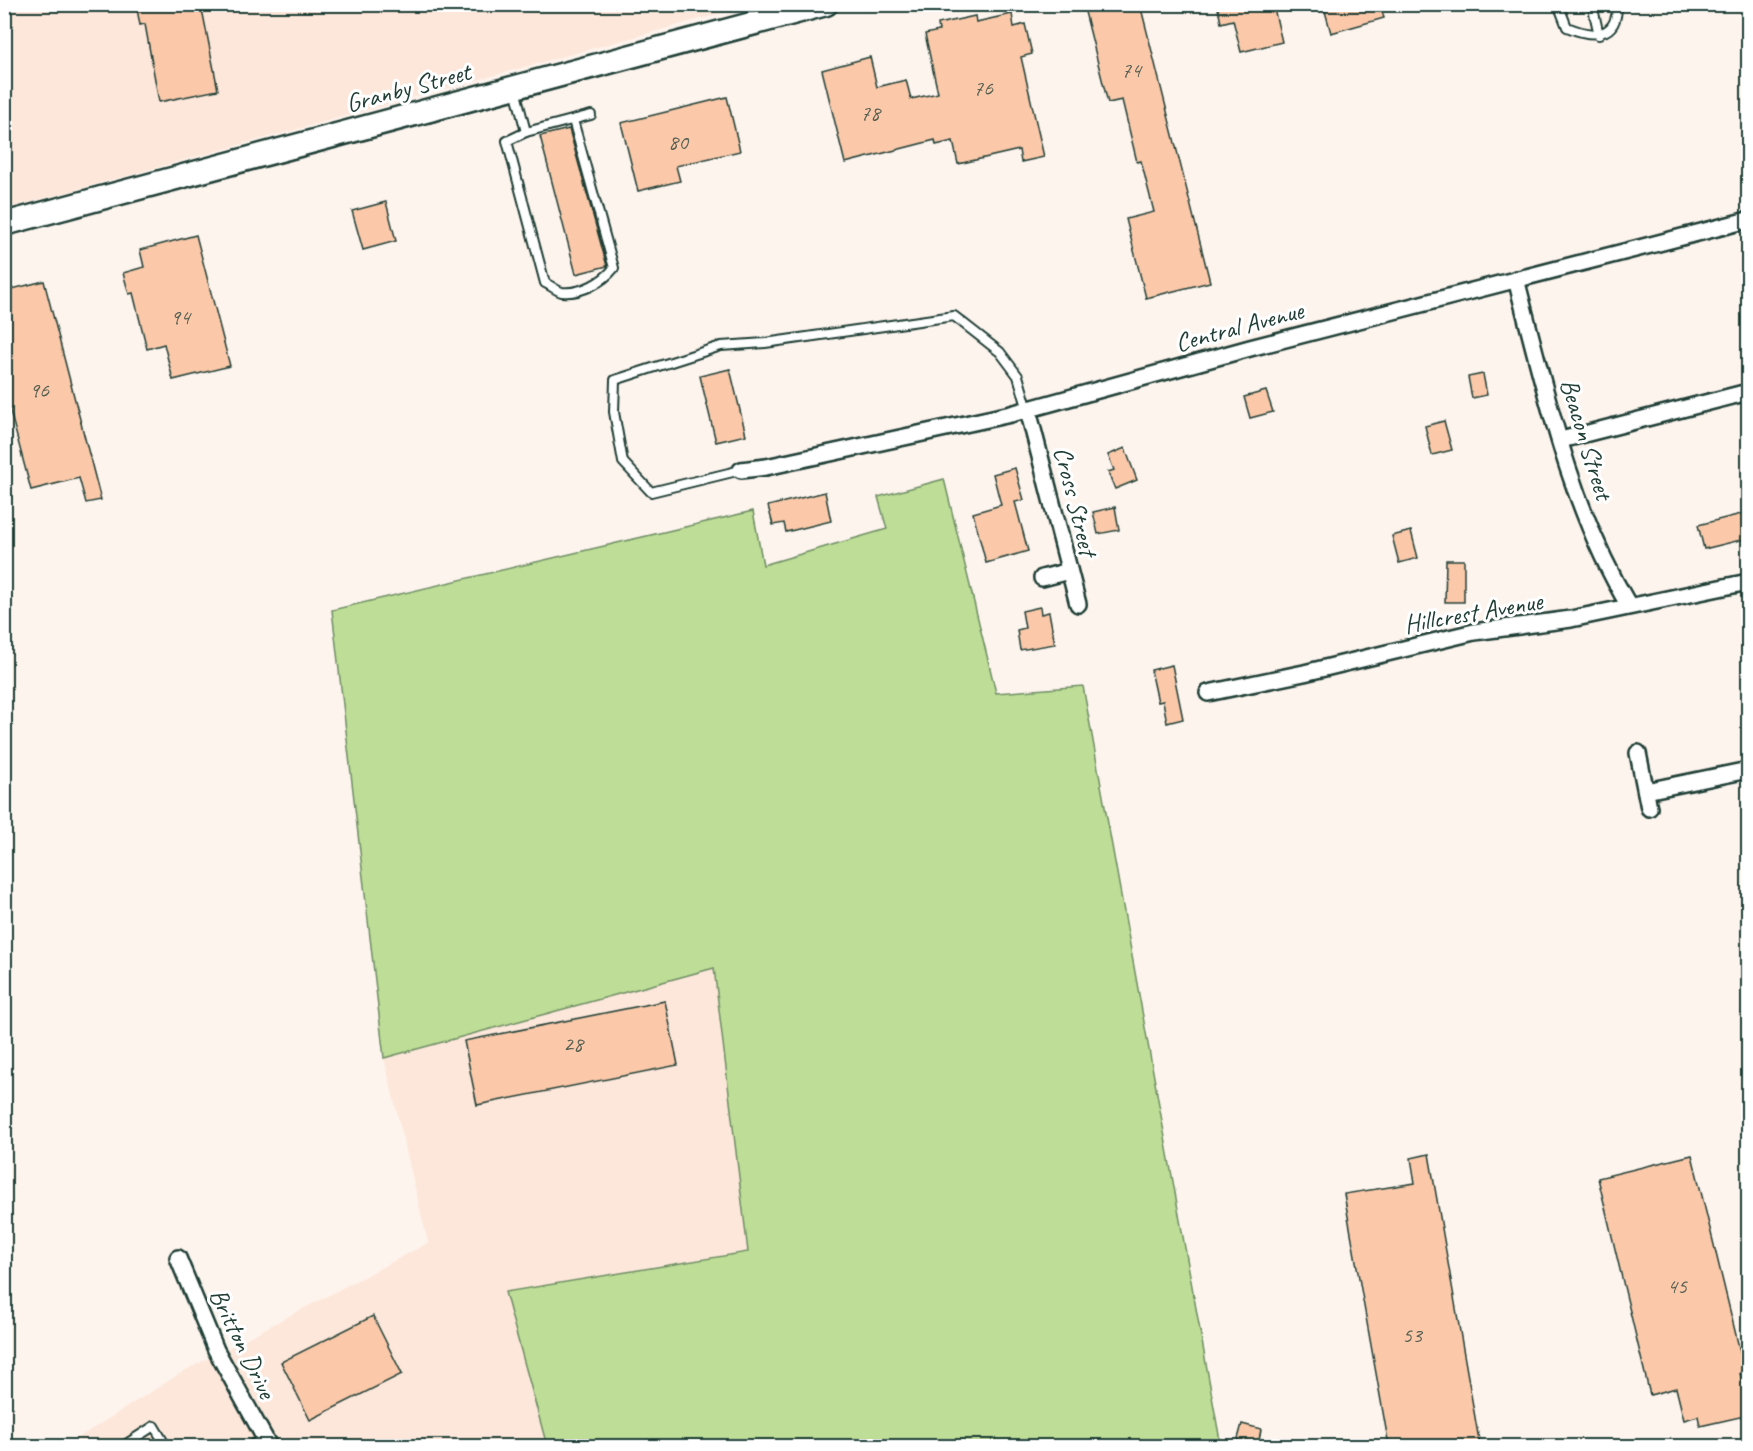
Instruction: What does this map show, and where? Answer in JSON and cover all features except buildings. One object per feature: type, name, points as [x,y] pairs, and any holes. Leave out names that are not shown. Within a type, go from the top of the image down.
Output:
[{"type":"main road","name":"Granby Street","points":[[4,224],[826,4]]},
{"type":"street","name":"Central Avenue","points":[[741,470],[766,467],[1028,410],[1210,358],[1749,220]]},
{"type":"street","name":"Beacon Street","points":[[1516,279],[1561,440],[1600,554],[1629,606]]},
{"type":"street","points":[[1561,440],[1749,392]]},
{"type":"street","name":"Cross Street","points":[[1028,410],[1078,604]]},
{"type":"street","points":[[1042,578],[1070,571]]},
{"type":"street","name":"Hillcrest Avenue","points":[[1208,693],[1304,674],[1473,632],[1552,622],[1749,582]]},
{"type":"street","points":[[1638,753],[1649,808]]},
{"type":"street","points":[[1646,791],[1749,770]]},
{"type":"street","name":"Britton Drive","points":[[178,1258],[216,1350],[267,1442]]},
{"type":"lane","points":[[1558,4],[1567,27],[1584,34],[1599,35],[1610,28],[1617,16],[1617,4]]},
{"type":"lane","points":[[1592,4],[1599,35]]},
{"type":"lane","points":[[515,88],[526,132]]},
{"type":"lane","points":[[573,120],[615,268],[605,280],[587,288],[562,292],[544,283],[507,141],[526,132],[591,115]]},
{"type":"lane","points":[[741,470],[651,492],[623,462],[614,412],[615,380],[721,346],[765,343],[954,316],[1000,352],[1018,376],[1028,410]]},
{"type":"lane","points":[[123,1446],[153,1426],[166,1446]]},
{"type":"lane","points":[[250,1446],[267,1442]]},
{"type":"shaded area","points":[[5,5],[752,5],[5,209]]},
{"type":"shaded area","points":[[714,968],[748,1252],[505,1292],[547,1446],[65,1446],[184,1371],[428,1243],[384,1058]]},
{"type":"green space","points":[[944,479],[996,693],[1083,686],[1221,1446],[547,1446],[505,1292],[748,1252],[714,968],[384,1058],[332,610],[753,511],[763,565],[887,529],[878,497]]}]
